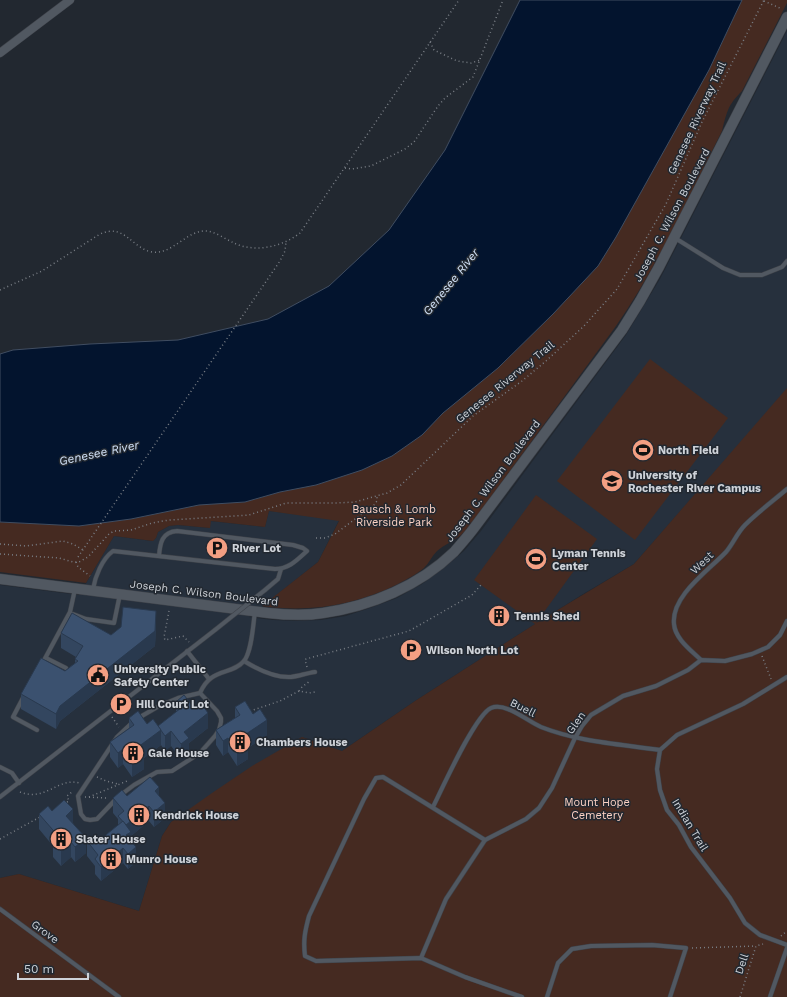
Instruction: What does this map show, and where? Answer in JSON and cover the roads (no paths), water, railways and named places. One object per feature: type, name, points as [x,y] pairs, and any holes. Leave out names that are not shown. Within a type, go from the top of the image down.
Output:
[{"type":"street","points":[[0,53],[70,0]]},
{"type":"street","name":"Joseph C. Wilson Boulevard","points":[[0,579],[255,612],[290,615],[322,614],[354,607],[405,587],[431,570],[454,552],[474,528],[622,330],[675,238],[785,13]]},
{"type":"lane","points":[[675,238],[723,268],[740,275],[762,275],[782,267],[787,261]]},
{"type":"lane","name":"West","points":[[702,660],[680,638],[674,626],[675,613],[679,603],[689,587],[727,550],[744,526],[787,489]]},
{"type":"lane","points":[[93,591],[94,581],[99,569],[109,554],[113,551],[263,568],[281,569],[290,566],[307,551],[300,546],[177,531],[170,532],[163,537],[160,542],[159,556]]},
{"type":"lane","points":[[0,797],[265,590],[278,579],[281,569]]},
{"type":"lane","points":[[38,671],[70,612],[75,588]]},
{"type":"lane","points":[[70,612],[86,619],[114,623],[120,594]]},
{"type":"lane","points":[[200,693],[209,679],[238,666],[244,661],[250,646],[255,612]]},
{"type":"lane","points":[[702,660],[725,661],[760,651],[768,647],[780,635],[787,621]]},
{"type":"lane","points":[[187,651],[209,679]]},
{"type":"lane","points":[[46,658],[66,668]]},
{"type":"lane","name":"Glen","points":[[484,840],[526,819],[539,808],[552,788],[575,738],[591,715],[623,696],[656,686],[688,670],[702,660]]},
{"type":"lane","points":[[244,661],[259,669],[282,676],[295,676],[315,672]]},
{"type":"lane","points":[[660,750],[677,735],[743,704],[787,677]]},
{"type":"lane","points":[[27,690],[13,716],[36,730]]},
{"type":"lane","points":[[200,693],[217,711],[221,718],[219,730],[211,741],[192,759],[172,770],[157,772],[145,778],[115,801],[97,820],[85,819],[81,814],[78,796],[117,737],[135,720],[159,706],[178,698],[200,693]]},
{"type":"lane","name":"Buell","points":[[433,807],[459,754],[475,726],[484,713],[493,707],[500,706],[508,709],[540,726],[575,738],[660,750]]},
{"type":"lane","name":"Indian Trail","points":[[660,750],[657,769],[660,790],[667,810],[679,826],[691,847],[730,898],[745,923],[760,934],[787,947]]},
{"type":"lane","points":[[0,767],[12,773],[19,783]]},
{"type":"lane","points":[[421,958],[446,899],[484,840],[383,777],[376,778],[364,799],[317,898],[307,923],[303,942],[305,956],[316,961],[421,958],[465,977],[522,997]]},
{"type":"lane","name":"Grove","points":[[0,909],[119,997]]},
{"type":"lane","points":[[547,997],[558,963],[572,949],[591,946],[652,945],[686,948],[670,997]]},
{"type":"lane","points":[[770,997],[787,947]]},
{"type":"water","name":"Genesee River","points":[[520,0],[742,0],[709,70],[616,237],[598,266],[553,314],[498,368],[443,413],[422,435],[392,456],[362,470],[316,485],[280,492],[245,502],[199,505],[131,519],[79,526],[0,522],[0,354],[13,350],[90,344],[178,340],[268,319],[329,286],[389,230],[445,150]]},
{"type":"place","name":"North Field","points":[[643,450]]},
{"type":"place","name":"University of Rochester River Campus","points":[[612,481]]},
{"type":"place","name":"River Lot","points":[[217,548]]},
{"type":"place","name":"Lyman Tennis Center","points":[[536,559]]},
{"type":"place","name":"Tennis Shed","points":[[499,616]]},
{"type":"place","name":"Wilson North Lot","points":[[411,650]]},
{"type":"place","name":"University Public Safety Center","points":[[98,675]]},
{"type":"place","name":"Hill Court Lot","points":[[121,704]]},
{"type":"place","name":"Chambers House","points":[[240,742]]},
{"type":"place","name":"Gale House","points":[[133,753]]},
{"type":"place","name":"Kendrick House","points":[[139,815]]},
{"type":"place","name":"Slater House","points":[[61,839]]},
{"type":"place","name":"Munro House","points":[[111,859]]},
{"type":"park label","name":"Bausch & Lomb Riverside Park","points":[[394,515]]},
{"type":"park label","name":"Mount Hope Cemetery","points":[[597,808]]}]
